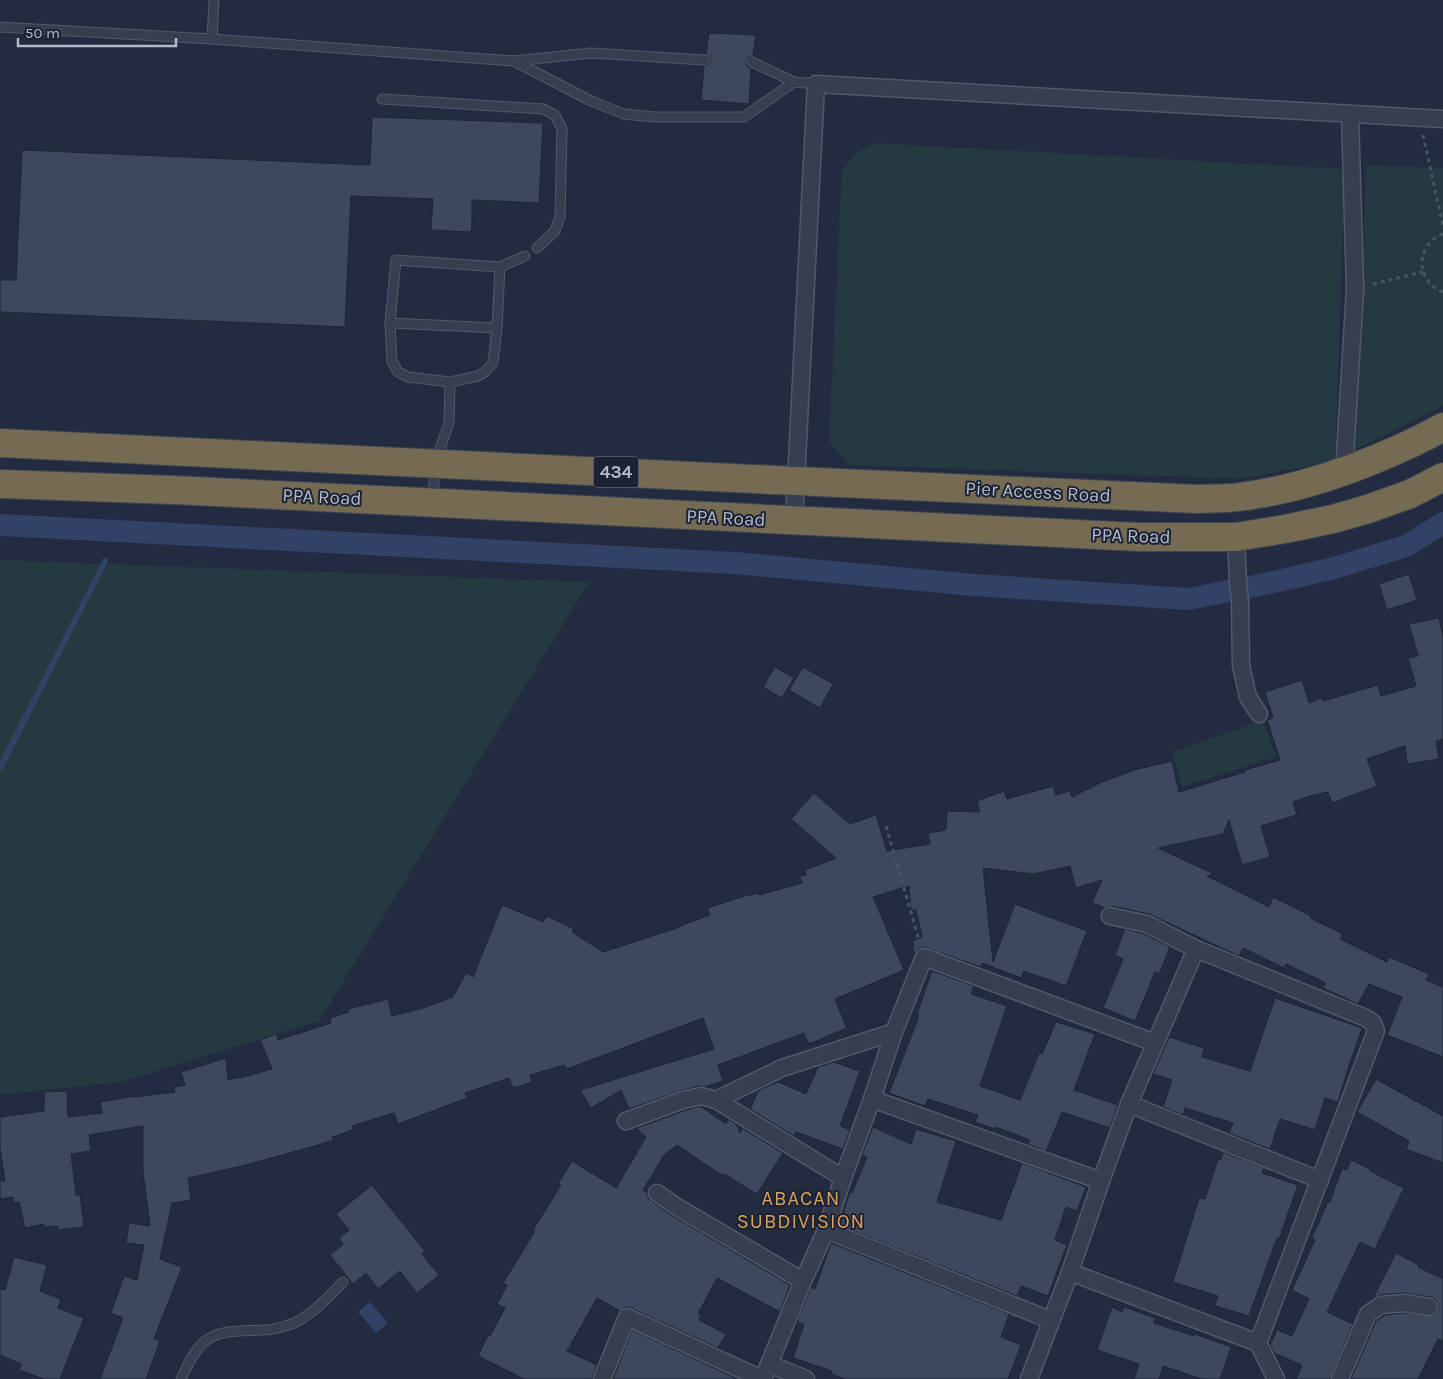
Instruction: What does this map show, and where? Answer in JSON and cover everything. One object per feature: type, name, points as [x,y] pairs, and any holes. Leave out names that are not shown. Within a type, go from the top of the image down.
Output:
[{"type":"highway","points":[[1344,472],[1426,437],[1443,427]]},
{"type":"highway","name":"PPA Road","points":[[0,443],[796,481]]},
{"type":"highway","points":[[174,490],[176,451]]},
{"type":"highway","name":"Pier Access Road","points":[[796,481],[1197,499],[1238,497],[1280,490],[1344,472]]},
{"type":"highway","name":"PPA Road","points":[[0,484],[174,490],[1138,537],[1236,538],[1350,514],[1410,494],[1443,477]]},
{"type":"street","points":[[794,521],[816,84],[1443,119]]},
{"type":"street","points":[[1344,472],[1355,289],[1350,114]]},
{"type":"street","points":[[1236,538],[1240,600],[1241,665],[1248,698],[1259,714]]},
{"type":"street","points":[[1110,916],[1147,924],[1196,949],[1366,1018],[1373,1023],[1376,1031],[1258,1343]]},
{"type":"street","points":[[1029,1379],[1050,1320],[1070,1272],[1129,1104],[1196,949]]},
{"type":"street","points":[[765,1374],[826,1230],[894,1032],[924,958],[1155,1043]]},
{"type":"street","points":[[716,1100],[782,1068],[894,1032]]},
{"type":"street","points":[[626,1121],[683,1100],[701,1096],[716,1100],[843,1178]]},
{"type":"street","points":[[872,1100],[1101,1180]]},
{"type":"street","points":[[1129,1104],[1320,1180]]},
{"type":"street","points":[[657,1193],[803,1281]]},
{"type":"street","points":[[826,1230],[1050,1320]]},
{"type":"street","points":[[1070,1272],[1258,1343],[1276,1379]]},
{"type":"street","points":[[1340,1379],[1368,1314],[1381,1305],[1404,1303],[1429,1308]]},
{"type":"street","points":[[602,1379],[627,1317],[765,1374],[806,1379]]},
{"type":"lane","points":[[212,38],[214,0]]},
{"type":"lane","points":[[0,27],[212,38],[514,61],[591,53],[705,60]]},
{"type":"lane","points":[[514,61],[589,100],[624,114],[655,117],[744,117],[794,82]]},
{"type":"lane","points":[[752,62],[794,82],[816,84]]},
{"type":"lane","points":[[382,100],[543,109],[555,115],[562,129],[560,217],[555,231],[537,248]]},
{"type":"lane","points":[[500,267],[493,363],[486,371],[478,376],[450,382],[408,377],[398,372],[392,361],[390,323],[396,260],[500,267],[525,256]]},
{"type":"lane","points":[[390,323],[497,328]]},
{"type":"lane","points":[[433,503],[435,463],[449,423],[450,382]]},
{"type":"lane","points":[[181,1379],[190,1361],[203,1343],[216,1335],[269,1330],[296,1323],[318,1306],[343,1282]]},
{"type":"path","points":[[1419,118],[1443,226]]},
{"type":"path","points":[[1443,234],[1433,239],[1424,252],[1422,259],[1422,272],[1428,282],[1443,292]]},
{"type":"path","points":[[1355,289],[1422,272]]},
{"type":"path","points":[[886,826],[924,958]]},
{"type":"green space","points":[[874,143],[1345,169],[1335,461],[1240,479],[849,465],[829,441],[842,171],[855,154]]},
{"type":"green space","points":[[1366,165],[1443,168],[1443,406],[1355,450]]},
{"type":"green space","points":[[0,560],[589,582],[319,1021],[121,1082],[0,1095]]},
{"type":"green space","points":[[1263,720],[1276,757],[1182,787],[1173,752]]},
{"type":"water","points":[[370,1302],[388,1323],[376,1333],[358,1312]]},
{"type":"building","points":[[709,33],[756,35],[753,56],[748,57],[746,62],[747,66],[751,69],[749,104],[701,100],[704,66],[708,65],[711,61],[710,57],[706,54]]},
{"type":"building","points":[[372,117],[543,123],[539,203],[472,200],[471,232],[431,230],[433,199],[351,196],[345,327],[0,312],[0,280],[16,280],[22,150],[370,165]]},
{"type":"building","points":[[1409,574],[1417,600],[1387,610],[1379,584]]},
{"type":"building","points":[[1439,618],[1443,637],[1443,739],[1436,741],[1439,759],[1407,764],[1405,746],[1367,759],[1377,786],[1332,803],[1328,792],[1309,796],[1293,802],[1297,815],[1261,826],[1270,857],[1242,865],[1229,820],[1223,834],[1158,848],[1214,874],[1207,876],[1269,907],[1273,897],[1343,934],[1340,939],[1387,962],[1389,957],[1429,974],[1426,980],[1443,987],[1443,1057],[1387,1035],[1402,997],[1369,984],[1358,1004],[1323,988],[1326,983],[1286,964],[1284,968],[1243,948],[1239,956],[1149,914],[1112,906],[1105,908],[1092,903],[1102,880],[1076,888],[1070,866],[1034,874],[983,868],[993,962],[1015,904],[1087,931],[1066,986],[1024,971],[1021,978],[982,963],[981,967],[927,948],[922,947],[918,949],[914,955],[913,941],[922,937],[916,910],[911,910],[909,886],[873,897],[904,970],[835,999],[847,1028],[809,1044],[804,1033],[718,1065],[723,1081],[704,1087],[699,1086],[680,1091],[629,1109],[621,1090],[591,1108],[580,1090],[714,1049],[703,1018],[567,1069],[564,1065],[530,1075],[532,1082],[513,1088],[509,1078],[465,1093],[467,1098],[398,1124],[394,1113],[352,1126],[353,1130],[332,1137],[334,1140],[246,1165],[188,1178],[191,1200],[172,1203],[160,1259],[182,1267],[154,1339],[160,1341],[146,1379],[100,1379],[123,1318],[111,1313],[124,1276],[137,1280],[144,1245],[126,1243],[129,1223],[150,1226],[143,1172],[143,1126],[89,1135],[91,1151],[71,1154],[76,1195],[80,1195],[84,1227],[58,1230],[57,1226],[44,1227],[44,1224],[25,1228],[19,1202],[14,1203],[13,1197],[0,1199],[0,1181],[5,1181],[0,1148],[0,1117],[44,1111],[44,1092],[67,1091],[68,1117],[102,1113],[100,1102],[175,1092],[174,1087],[185,1085],[181,1072],[226,1058],[228,1080],[240,1078],[272,1069],[260,1040],[276,1034],[278,1040],[331,1023],[330,1018],[349,1012],[348,1009],[388,999],[392,1016],[423,1008],[453,997],[466,973],[473,977],[502,905],[543,922],[547,916],[574,929],[572,932],[603,952],[680,927],[710,915],[707,908],[745,896],[759,893],[759,895],[802,883],[799,876],[806,875],[805,870],[836,858],[791,819],[814,793],[850,824],[876,815],[887,851],[930,844],[928,833],[946,830],[947,811],[980,812],[977,801],[1004,791],[1007,799],[1053,786],[1056,795],[1070,791],[1072,797],[1100,783],[1134,770],[1172,761],[1179,792],[1245,772],[1245,770],[1280,760],[1267,720],[1273,718],[1265,692],[1302,680],[1309,703],[1321,698],[1323,701],[1378,685],[1381,696],[1416,686],[1408,658],[1418,656],[1409,624]]},
{"type":"building","points":[[775,667],[794,678],[782,698],[763,687]]},
{"type":"building","points":[[803,667],[833,684],[820,708],[789,690]]},
{"type":"building","points":[[1125,929],[1144,934],[1170,947],[1159,974],[1155,972],[1135,1021],[1103,1008],[1123,959],[1115,955]]},
{"type":"building","points":[[932,971],[974,986],[971,994],[1007,1006],[980,1086],[1020,1100],[1039,1053],[1042,1054],[1056,1022],[1095,1034],[1074,1090],[1118,1105],[1110,1128],[1062,1112],[1046,1151],[1028,1144],[1030,1140],[996,1127],[995,1129],[975,1122],[978,1115],[928,1099],[925,1106],[889,1093],[918,1019],[918,1011]]},
{"type":"building","points":[[1275,998],[1362,1028],[1338,1102],[1325,1098],[1315,1130],[1280,1119],[1270,1149],[1229,1133],[1233,1123],[1185,1108],[1183,1115],[1163,1107],[1172,1080],[1153,1074],[1169,1037],[1204,1048],[1202,1057],[1250,1071]]},
{"type":"building","points":[[833,1062],[860,1071],[840,1126],[850,1130],[843,1149],[796,1132],[794,1136],[750,1109],[759,1090],[778,1082],[806,1094],[818,1067]]},
{"type":"building","points":[[1376,1079],[1443,1116],[1443,1163],[1406,1149],[1409,1141],[1357,1112]]},
{"type":"building","points":[[700,1106],[726,1124],[728,1119],[737,1125],[740,1133],[742,1128],[783,1153],[757,1194],[724,1174],[723,1176],[677,1145],[664,1155],[643,1190],[651,1201],[671,1215],[790,1285],[780,1312],[717,1278],[698,1314],[701,1315],[699,1320],[726,1334],[718,1348],[631,1308],[625,1307],[620,1311],[597,1298],[567,1351],[597,1365],[592,1379],[524,1379],[478,1356],[488,1335],[490,1336],[505,1308],[497,1304],[507,1285],[503,1283],[535,1231],[533,1230],[561,1185],[558,1184],[572,1161],[616,1188],[646,1137],[637,1128]]},
{"type":"building","points":[[873,1127],[911,1144],[916,1129],[956,1141],[937,1202],[1001,1220],[1022,1163],[1086,1187],[1077,1211],[1066,1207],[1055,1240],[1067,1245],[1048,1296],[1021,1286],[1017,1296],[839,1225],[850,1192],[852,1193],[867,1157],[862,1155]]},
{"type":"building","points":[[1223,1152],[1264,1168],[1262,1173],[1298,1185],[1249,1316],[1215,1306],[1218,1296],[1173,1282],[1199,1198],[1205,1199],[1218,1159],[1221,1160]]},
{"type":"building","points":[[1351,1160],[1404,1188],[1375,1249],[1360,1242],[1327,1312],[1353,1324],[1330,1379],[1296,1379],[1302,1365],[1274,1353],[1270,1345],[1277,1330],[1292,1336],[1309,1299],[1292,1290],[1315,1240],[1312,1238],[1328,1202],[1330,1202],[1342,1168],[1347,1170]]},
{"type":"building","points":[[372,1185],[425,1251],[422,1254],[439,1275],[417,1293],[400,1271],[378,1289],[366,1273],[353,1284],[330,1255],[343,1244],[339,1238],[349,1230],[336,1214]]},
{"type":"building","points":[[831,1243],[1009,1314],[1001,1337],[1021,1345],[1008,1379],[845,1379],[831,1374],[832,1371],[793,1358],[804,1325],[797,1321],[811,1287],[815,1289]]},
{"type":"building","points":[[1396,1253],[1419,1265],[1418,1267],[1443,1279],[1443,1341],[1438,1339],[1418,1379],[1351,1379],[1376,1321],[1385,1315],[1404,1313],[1432,1316],[1439,1309],[1438,1303],[1431,1297],[1403,1293],[1380,1295],[1373,1298]]},
{"type":"building","points":[[14,1257],[47,1265],[40,1291],[61,1299],[58,1308],[84,1318],[60,1379],[44,1379],[19,1370],[21,1364],[0,1355],[0,1289],[5,1290]]},
{"type":"building","points":[[1112,1307],[1122,1312],[1124,1307],[1155,1318],[1154,1323],[1194,1336],[1195,1334],[1231,1347],[1220,1379],[1202,1379],[1163,1366],[1159,1379],[1134,1379],[1139,1364],[1097,1350]]},
{"type":"building","points":[[632,1330],[738,1379],[613,1379]]},
{"type":"waterway","points":[[0,525],[735,563],[974,585],[1188,599],[1334,568],[1406,546],[1443,523]]},
{"type":"waterway","points":[[0,768],[105,561]]},
{"type":"district","name":"ABACAN SUBDIVISION","points":[[801,1210]]}]
